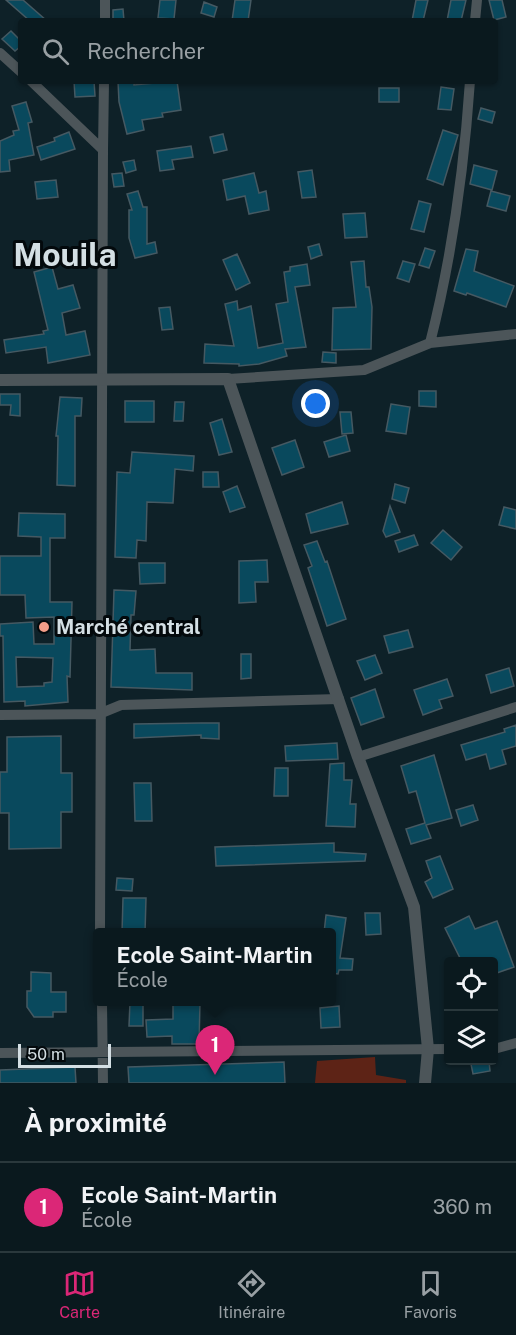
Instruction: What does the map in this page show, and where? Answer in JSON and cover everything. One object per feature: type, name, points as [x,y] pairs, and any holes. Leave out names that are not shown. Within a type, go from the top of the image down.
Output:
[{"type":"street","points":[[105,0],[105,18]]},
{"type":"street","points":[[475,18],[477,0]]},
{"type":"street","points":[[0,53],[18,69]]},
{"type":"street","points":[[35,84],[103,150]]},
{"type":"street","points":[[100,928],[99,714],[104,84]]},
{"type":"street","points":[[430,343],[445,283],[464,166],[470,84]]},
{"type":"street","points":[[0,380],[228,379],[364,370],[430,343],[516,334]]},
{"type":"street","points":[[228,379],[358,757],[414,907],[428,1049],[425,1083]]},
{"type":"street","points":[[0,716],[99,714],[121,705],[339,699]]},
{"type":"street","points":[[358,757],[516,706]]},
{"type":"street","points":[[102,1006],[102,1083]]},
{"type":"street","points":[[498,1048],[516,1042]]},
{"type":"street","points":[[0,1053],[444,1049]]},
{"type":"shaded area","points":[[375,1057],[376,1075],[406,1080],[406,1083],[315,1083],[317,1061]]},
{"type":"building","points":[[6,0],[23,0],[44,18],[27,18]]},
{"type":"building","points":[[160,0],[176,0],[174,18],[158,18]]},
{"type":"building","points":[[235,0],[251,0],[248,18],[232,18]]},
{"type":"building","points":[[416,0],[428,0],[424,18],[413,18]]},
{"type":"building","points":[[451,0],[466,0],[462,18],[448,18]]},
{"type":"building","points":[[489,0],[502,0],[506,17],[494,18]]},
{"type":"building","points":[[204,2],[217,7],[214,17],[201,13]]},
{"type":"building","points":[[123,9],[124,18],[113,18],[113,10]]},
{"type":"building","points":[[11,31],[18,38],[18,48],[15,51],[2,39]]},
{"type":"building","points":[[74,84],[94,84],[95,96],[75,97]]},
{"type":"building","points":[[118,84],[177,84],[181,110],[162,113],[163,117],[142,120],[144,130],[127,134],[119,102]]},
{"type":"building","points":[[441,87],[454,89],[451,110],[438,109]]},
{"type":"building","points":[[379,88],[399,88],[399,102],[379,102]]},
{"type":"building","points":[[26,102],[32,122],[28,123],[34,155],[9,160],[10,171],[0,172],[0,141],[14,135],[13,131],[19,130],[12,106]]},
{"type":"building","points":[[481,108],[495,112],[492,123],[478,119]]},
{"type":"building","points":[[443,130],[458,135],[443,185],[427,179]]},
{"type":"building","points":[[69,132],[75,149],[41,160],[37,147],[55,141],[54,138]]},
{"type":"building","points":[[223,134],[227,150],[214,153],[210,137]]},
{"type":"building","points":[[191,146],[193,157],[172,160],[174,169],[160,171],[157,151]]},
{"type":"building","points":[[134,160],[136,170],[126,173],[123,162]]},
{"type":"building","points":[[474,165],[497,171],[492,190],[470,184]]},
{"type":"building","points":[[312,170],[316,197],[302,198],[298,172]]},
{"type":"building","points":[[122,173],[124,186],[114,187],[112,174]]},
{"type":"building","points":[[254,173],[259,193],[266,191],[269,210],[249,214],[245,196],[227,200],[223,180]]},
{"type":"building","points":[[56,180],[58,197],[37,199],[35,182]]},
{"type":"building","points":[[138,191],[143,207],[147,207],[147,244],[155,242],[157,253],[135,258],[129,238],[129,210],[132,210],[127,194]]},
{"type":"building","points":[[491,191],[510,196],[506,211],[487,206]]},
{"type":"building","points":[[419,201],[431,204],[424,232],[411,229]]},
{"type":"building","points":[[365,213],[367,237],[345,238],[343,214]]},
{"type":"building","points":[[319,244],[322,255],[311,259],[308,247]]},
{"type":"building","points":[[425,248],[435,251],[429,268],[419,265]]},
{"type":"building","points":[[466,249],[478,251],[474,271],[514,286],[506,307],[467,293],[466,295],[454,291]]},
{"type":"building","points":[[237,254],[250,283],[236,290],[223,260]]},
{"type":"building","points":[[364,261],[366,287],[369,287],[372,307],[371,349],[332,350],[333,308],[356,307],[351,262]]},
{"type":"building","points":[[403,261],[415,264],[409,282],[397,278]]},
{"type":"building","points":[[307,264],[310,285],[295,287],[306,347],[285,349],[287,356],[259,364],[239,366],[239,364],[204,363],[205,344],[234,346],[225,304],[237,301],[238,310],[251,306],[258,348],[283,343],[276,304],[288,302],[284,272],[290,271],[290,267]]},
{"type":"building","points":[[52,267],[58,289],[73,285],[80,308],[62,313],[66,335],[85,331],[90,355],[48,363],[46,347],[6,353],[4,340],[44,334],[43,331],[48,330],[34,272]]},
{"type":"building","points":[[170,307],[173,329],[162,330],[159,308]]},
{"type":"building","points":[[323,352],[336,353],[336,363],[322,362]]},
{"type":"building","points":[[419,391],[436,391],[436,407],[419,406]]},
{"type":"building","points":[[0,394],[20,394],[20,416],[10,415],[11,405],[0,405]]},
{"type":"building","points":[[60,397],[82,398],[81,416],[75,416],[75,486],[57,485],[58,436],[56,436]]},
{"type":"building","points":[[125,401],[154,401],[154,422],[125,422]]},
{"type":"building","points":[[175,402],[184,402],[183,421],[174,421]]},
{"type":"building","points":[[391,404],[410,407],[406,434],[386,431]]},
{"type":"building","points":[[340,412],[351,412],[353,433],[342,434]]},
{"type":"building","points":[[222,419],[232,452],[219,455],[210,423]]},
{"type":"building","points":[[346,435],[350,451],[329,457],[324,442]]},
{"type":"building","points":[[295,440],[304,467],[282,475],[272,448]]},
{"type":"building","points":[[132,452],[194,456],[193,471],[175,469],[173,503],[147,502],[146,541],[137,540],[136,558],[115,557],[117,472],[130,473]]},
{"type":"building","points":[[203,472],[218,472],[219,487],[203,487]]},
{"type":"building","points":[[395,484],[409,488],[405,503],[392,499]]},
{"type":"building","points":[[237,486],[245,507],[230,512],[223,492]]},
{"type":"building","points":[[342,502],[348,524],[311,533],[306,514]]},
{"type":"building","points":[[390,506],[400,532],[386,537],[383,531]]},
{"type":"building","points":[[504,507],[516,510],[516,529],[499,525]]},
{"type":"building","points":[[19,513],[65,514],[65,538],[50,538],[50,602],[72,602],[70,677],[67,676],[68,702],[25,706],[25,701],[4,702],[3,636],[0,636],[0,624],[33,622],[34,644],[54,644],[54,617],[26,618],[25,595],[0,595],[0,556],[41,556],[41,537],[18,536]],"holes":[[[16,657],[53,658],[52,682],[44,683],[44,686],[17,687]]]},
{"type":"building","points":[[443,530],[462,547],[451,560],[431,543]]},
{"type":"building","points":[[414,535],[418,545],[399,552],[395,541]]},
{"type":"building","points":[[317,541],[325,562],[327,561],[346,619],[327,626],[308,568],[312,566],[304,545]]},
{"type":"building","points":[[267,560],[268,582],[255,582],[256,602],[239,603],[239,561]]},
{"type":"building","points":[[139,563],[165,563],[165,583],[140,584]]},
{"type":"building","points":[[114,590],[136,591],[134,615],[131,615],[130,650],[155,649],[156,673],[192,673],[192,690],[111,687]]},
{"type":"building","points":[[408,630],[413,647],[389,653],[384,636]]},
{"type":"building","points":[[241,654],[251,654],[251,678],[241,679]]},
{"type":"building","points":[[375,655],[382,673],[365,680],[357,661]]},
{"type":"building","points":[[509,668],[514,686],[491,693],[486,675]]},
{"type":"building","points":[[447,679],[453,696],[439,700],[442,708],[423,715],[414,690]]},
{"type":"building","points":[[375,689],[384,717],[361,725],[351,698]]},
{"type":"building","points":[[219,723],[219,739],[201,738],[201,735],[134,738],[134,724]]},
{"type":"building","points":[[516,725],[516,746],[502,750],[506,764],[490,769],[486,754],[466,760],[461,745],[505,732],[504,729]]},
{"type":"building","points":[[61,736],[61,773],[72,773],[72,812],[61,812],[61,848],[9,849],[9,813],[0,813],[0,772],[7,772],[7,737]]},
{"type":"building","points":[[337,743],[338,759],[286,761],[285,746]]},
{"type":"building","points":[[434,755],[452,818],[426,825],[431,838],[411,844],[406,829],[425,823],[416,791],[409,793],[401,766]]},
{"type":"building","points":[[344,763],[344,780],[352,780],[350,804],[356,804],[355,827],[326,826],[330,764]]},
{"type":"building","points":[[275,768],[288,768],[288,796],[274,796]]},
{"type":"building","points":[[134,783],[151,783],[152,821],[135,821]]},
{"type":"building","points":[[473,805],[478,820],[461,826],[456,810]]},
{"type":"building","points":[[334,843],[334,852],[366,854],[365,861],[216,866],[215,847]]},
{"type":"building","points":[[440,856],[453,889],[433,898],[425,882],[432,878],[426,861]]},
{"type":"building","points":[[117,878],[133,879],[132,891],[116,890]]},
{"type":"building","points":[[123,898],[146,898],[145,928],[122,928]]},
{"type":"building","points":[[365,913],[380,913],[381,934],[366,935]]},
{"type":"building","points":[[326,915],[346,918],[340,958],[353,959],[352,970],[339,970],[336,974],[336,928],[325,928]]},
{"type":"building","points":[[469,916],[475,929],[497,921],[514,967],[498,973],[498,957],[460,957],[445,928]]},
{"type":"building","points":[[31,972],[51,973],[51,992],[66,992],[66,1012],[53,1012],[53,1017],[34,1017],[27,1007],[27,991],[31,991]]},
{"type":"building","points":[[130,1006],[143,1006],[143,1026],[129,1026]]},
{"type":"building","points":[[173,1006],[200,1006],[199,1044],[172,1044],[172,1036],[147,1037],[146,1020],[173,1019]]},
{"type":"building","points":[[339,1006],[340,1027],[321,1028],[320,1008]]},
{"type":"building","points":[[284,1062],[285,1083],[129,1083],[128,1067]]},
{"type":"building","points":[[471,1065],[489,1065],[490,1071],[473,1074]]},
{"type":"building","points":[[75,1067],[76,1083],[0,1083],[0,1070]]},
{"type":"place","name":"Marché central","points":[[44,627]]},
{"type":"place","name":"Ecole Saint-Martin","points":[[215,1075]]},
{"type":"district","name":"Mouila","points":[[65,254]]}]
